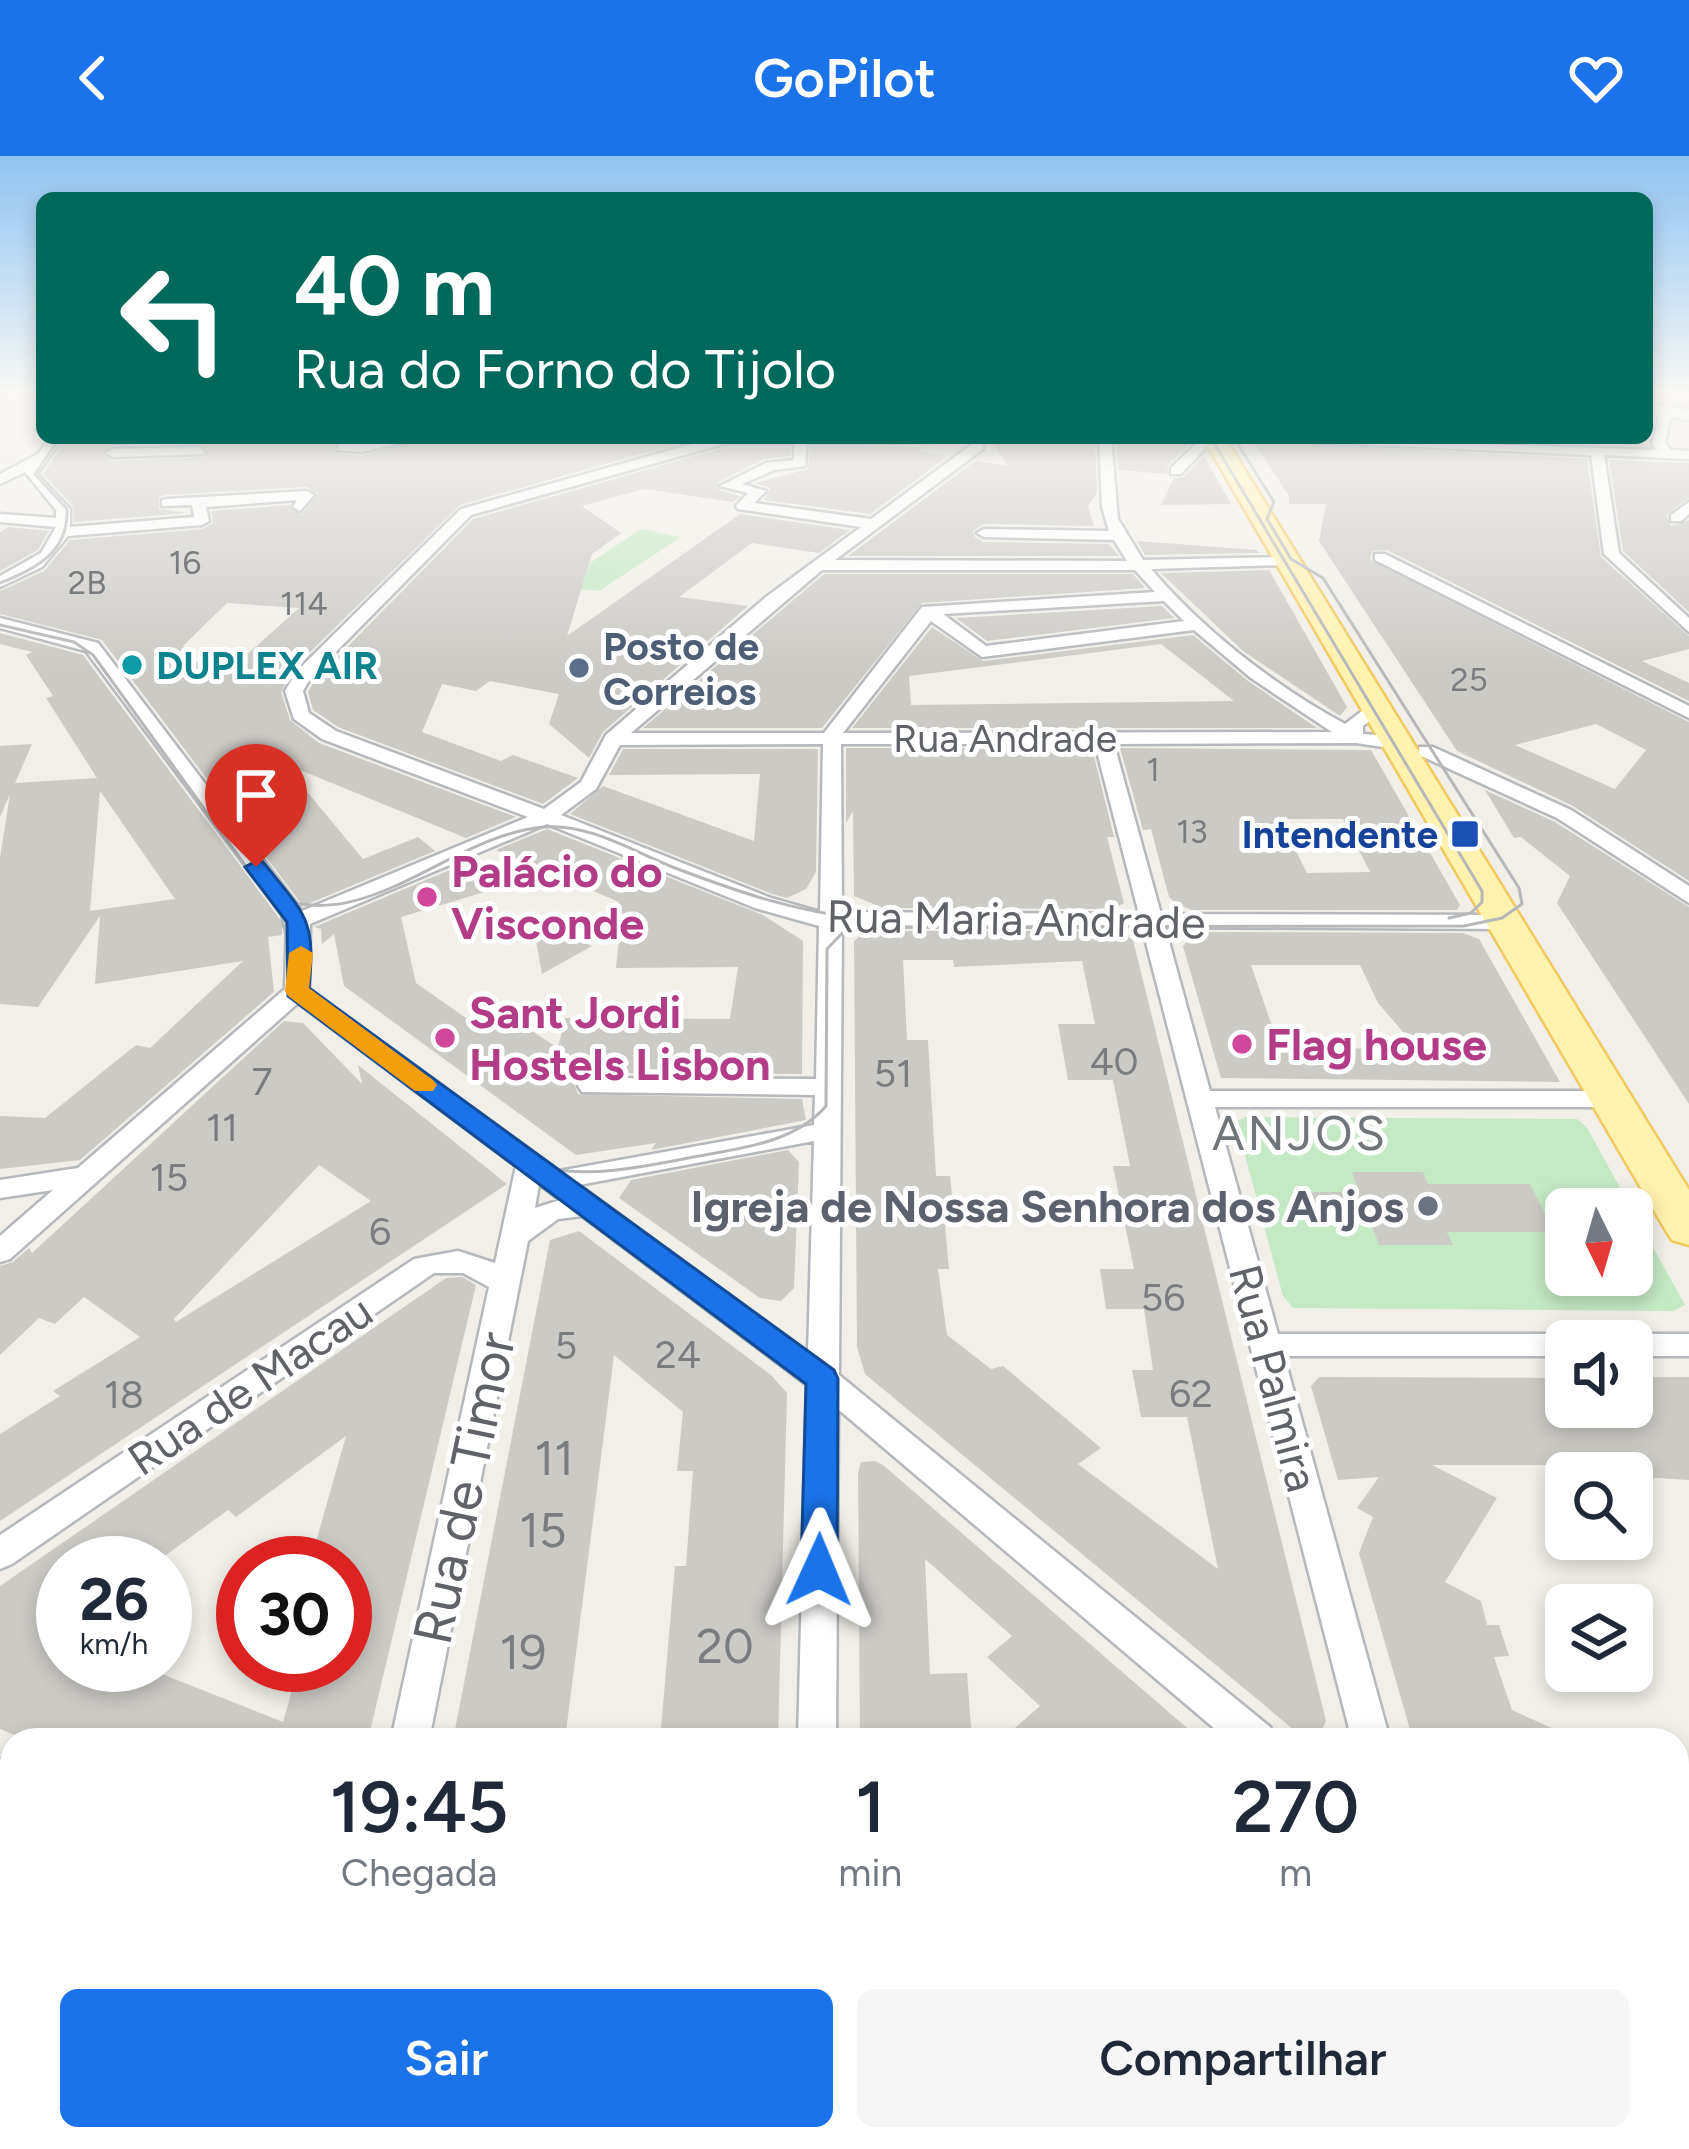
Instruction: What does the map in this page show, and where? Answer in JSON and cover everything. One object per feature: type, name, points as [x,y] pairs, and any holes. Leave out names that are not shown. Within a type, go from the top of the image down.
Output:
[{"type":"main road","points":[[1238,484],[1283,560],[1355,724],[1412,747]]},
{"type":"main road","points":[[1259,484],[1270,502],[1267,519],[1291,560],[1318,578],[1412,747],[1519,922],[1689,1170]]},
{"type":"main road","points":[[1519,922],[1611,1099],[1689,1228]]},
{"type":"street","points":[[40,484],[64,509],[69,529]]},
{"type":"street","points":[[0,518],[69,529],[202,521],[200,484]]},
{"type":"street","name":"Rua Maria Andrade","points":[[566,484],[466,512],[298,682],[295,707],[316,729],[763,903],[834,921],[1519,922]]},
{"type":"street","points":[[732,484],[728,486],[759,491],[743,506],[872,524]]},
{"type":"street","points":[[298,921],[545,817],[589,785],[613,739],[817,565],[926,484]]},
{"type":"street","points":[[1110,484],[1108,506],[1118,536],[1136,564],[1274,689],[1355,724]]},
{"type":"street","points":[[1602,484],[1612,554],[1681,613],[1689,627]]},
{"type":"street","points":[[167,503],[244,504],[308,495],[300,507]]},
{"type":"street","points":[[0,581],[44,559],[69,529]]},
{"type":"street","points":[[984,533],[1118,536]]},
{"type":"street","points":[[1380,556],[1689,712]]},
{"type":"street","points":[[817,565],[1283,560]]},
{"type":"street","points":[[911,567],[928,610],[951,623],[982,652],[1202,624]]},
{"type":"street","points":[[817,1728],[825,1131],[834,921],[832,739],[836,725],[928,610],[1169,596]]},
{"type":"street","points":[[0,622],[92,647],[298,921],[302,948],[297,991],[0,1252]]},
{"type":"street","name":"Rua Andrade","points":[[613,739],[1102,738],[1355,724]]},
{"type":"street","name":"Rua Palmira","points":[[1102,738],[1368,1728]]},
{"type":"street","points":[[1412,747],[1564,814],[1679,878],[1689,896]]},
{"type":"street","points":[[297,991],[822,1379],[1242,1728]]},
{"type":"street","points":[[591,1086],[830,1087]]},
{"type":"street","points":[[1199,1099],[1611,1099]]},
{"type":"street","points":[[542,1172],[825,1131]]},
{"type":"street","name":"Rua de Timor","points":[[413,1728],[517,1235],[542,1172]]},
{"type":"street","points":[[0,1189],[86,1176]]},
{"type":"street","points":[[517,1235],[551,1210],[590,1206]]},
{"type":"street","name":"Rua de Macau","points":[[0,1555],[424,1266],[456,1260],[479,1266],[508,1285]]},
{"type":"street","points":[[1265,1345],[1545,1345]]},
{"type":"street","points":[[1653,1345],[1689,1345]]},
{"type":"green space","points":[[641,529],[681,537],[599,591],[581,589],[590,563]]},
{"type":"green space","points":[[1245,1117],[1577,1119],[1587,1128],[1620,1188],[1545,1188],[1545,1215],[1530,1184],[1428,1184],[1423,1172],[1353,1172],[1359,1192],[1311,1193],[1320,1219],[1369,1220],[1379,1245],[1451,1245],[1447,1232],[1545,1232],[1545,1296],[1653,1296],[1653,1247],[1685,1305],[1673,1311],[1293,1308],[1283,1296],[1236,1122]]},
{"type":"building","points":[[52,484],[534,484],[460,505],[295,667],[281,692],[290,720],[319,743],[516,817],[466,838],[283,763],[363,859],[418,837],[435,851],[303,906],[102,640],[0,614],[0,591],[44,571],[70,540],[202,529],[213,523],[211,511],[289,505],[301,515],[318,494],[307,487],[166,495],[159,497],[159,509],[189,513],[74,522],[73,506]],"holes":[[[227,603],[299,608],[215,683],[183,646]]]},
{"type":"building","points":[[597,484],[718,484],[719,490],[740,496],[733,502],[644,489],[582,506],[621,533],[592,554],[567,636],[740,514],[850,530],[819,553],[752,543],[679,597],[748,606],[603,732],[589,758],[549,724],[559,694],[490,681],[476,691],[442,684],[422,732],[501,761],[513,755],[578,778],[543,804],[338,727],[313,710],[308,692],[473,519]]},
{"type":"building","points":[[758,484],[910,484],[870,514],[764,500],[770,488]]},
{"type":"building","points":[[944,484],[1097,484],[1097,493],[1088,506],[1094,526],[984,524],[973,531],[984,542],[1109,544],[1119,556],[848,556]]},
{"type":"building","points":[[1171,484],[1220,484],[1231,504],[1161,505]]},
{"type":"building","points":[[1281,484],[1591,484],[1601,557],[1689,636],[1689,649],[1642,661],[1689,683],[1689,701],[1387,550],[1372,551],[1370,560],[1689,722],[1689,881],[1573,806],[1457,751],[1319,541],[1326,504],[1289,504]],"holes":[[[1596,724],[1646,750],[1615,789],[1515,745]]]},
{"type":"building","points":[[1613,484],[1689,484],[1689,498],[1666,515],[1671,526],[1689,520],[1689,612],[1623,551]]},
{"type":"building","points":[[9,527],[49,531],[38,550],[0,571],[0,532]]},
{"type":"building","points":[[1137,541],[1257,550],[1259,553],[1145,555]]},
{"type":"building","points":[[1269,570],[1347,707],[1340,716],[1243,651],[1161,573]]},
{"type":"building","points":[[824,574],[1133,574],[1145,588],[922,603],[822,728],[643,728]]},
{"type":"building","points":[[1162,606],[1174,618],[987,641],[956,618]]},
{"type":"building","points":[[932,627],[983,661],[1193,635],[1248,681],[1317,728],[852,728]],"holes":[[[1161,644],[1234,701],[911,705],[909,676]]]},
{"type":"building","points":[[0,633],[83,655],[282,922],[282,935],[268,937],[274,992],[80,1160],[0,1169],[0,1116],[45,1118],[136,1045],[150,1048],[243,961],[95,984],[100,916],[38,1007],[0,1004],[0,858],[10,794],[0,817],[0,746],[32,744],[15,783],[97,778],[46,698],[53,696],[26,655],[32,652],[0,644]],"holes":[[[100,791],[175,899],[90,911]]]},
{"type":"building","points":[[846,748],[1092,748],[1124,903],[1113,909],[883,908],[854,896],[853,811],[846,823]]},
{"type":"building","points":[[1120,748],[1371,750],[1460,905],[1457,910],[1192,910],[1169,897],[1151,829],[1143,830]],"holes":[[[1280,819],[1343,819],[1370,872],[1307,873]]]},
{"type":"building","points":[[623,749],[818,749],[816,872],[806,889],[787,898],[772,894],[570,814],[603,786],[754,841],[760,774],[609,775]]},
{"type":"building","points":[[1485,790],[1555,822],[1689,907],[1689,1104],[1557,903],[1570,876],[1521,837],[1514,838]]},
{"type":"building","points":[[547,829],[763,915],[803,941],[802,1074],[591,1073],[574,1084],[578,1094],[802,1099],[806,1120],[651,1150],[656,1143],[576,1155],[344,986],[334,934],[322,944],[321,929],[314,927],[457,867],[488,891],[401,917],[416,983],[466,1018],[512,1018],[558,1048],[565,1018],[730,1019],[738,967],[616,968],[620,929],[612,934],[619,902],[496,850]]},
{"type":"building","points":[[551,927],[592,946],[542,974],[535,935]]},
{"type":"building","points":[[866,931],[1120,931],[1133,940],[1326,1721],[1323,1728],[1292,1728],[865,1374],[857,1347],[854,941]],"holes":[[[903,960],[953,960],[954,967],[1082,961],[1095,1024],[1058,1024],[1068,1080],[1113,1080],[1130,1166],[1113,1166],[1134,1269],[1100,1269],[1106,1309],[1144,1309],[1153,1370],[1132,1370],[1141,1417],[1187,1417],[1218,1569],[1078,1464],[1101,1448],[1003,1366],[991,1369],[947,1335],[938,1269],[949,1269],[945,1225],[955,1225],[950,1176],[936,1176],[928,1040],[907,1040]]]},
{"type":"building","points":[[1196,932],[1463,933],[1479,939],[1560,1082],[1221,1078],[1183,946]],"holes":[[[1251,965],[1360,965],[1378,1003],[1417,1048],[1280,1049]]]},
{"type":"building","points":[[284,1021],[303,1023],[362,1084],[358,1065],[507,1184],[0,1521],[0,1434],[60,1396],[53,1391],[140,1337],[84,1297],[55,1324],[39,1318],[0,1355],[0,1266],[29,1248],[32,1253]],"holes":[[[319,1165],[371,1201],[176,1322],[174,1319]]]},
{"type":"building","points":[[788,1150],[799,1162],[794,1288],[781,1301],[760,1298],[619,1198],[631,1180]]},
{"type":"building","name":"Igreja de Nossa Senhora dos Anjos","points":[[1352,1172],[1423,1172],[1428,1184],[1530,1184],[1545,1214],[1545,1232],[1447,1232],[1453,1245],[1379,1245],[1369,1220],[1320,1220],[1311,1192],[1359,1192]]},
{"type":"building","points":[[579,1231],[771,1375],[787,1393],[778,1728],[661,1728],[675,1566],[686,1566],[693,1471],[677,1471],[683,1412],[614,1355],[567,1728],[455,1728],[550,1240]]},
{"type":"building","points":[[462,1277],[476,1285],[371,1728],[0,1728],[0,1586],[36,1561],[36,1692],[192,1692],[192,1686],[283,1722],[291,1692],[372,1692],[372,1536],[318,1536],[346,1436],[236,1517],[228,1510],[192,1536],[72,1536],[446,1278]]},
{"type":"building","points":[[1319,1377],[1545,1378],[1545,1428],[1653,1428],[1653,1377],[1689,1377],[1689,1480],[1653,1478],[1653,1452],[1545,1452],[1545,1465],[1432,1465],[1497,1498],[1445,1582],[1481,1601],[1487,1625],[1499,1625],[1509,1656],[1494,1657],[1512,1710],[1552,1728],[1410,1728],[1359,1553],[1373,1517],[1357,1508],[1379,1477],[1338,1480],[1311,1386]]},
{"type":"building","points":[[861,1462],[883,1465],[1187,1728],[1015,1728],[1040,1706],[987,1657],[1012,1636],[925,1559],[930,1674],[967,1673],[971,1728],[860,1728]]},
{"type":"tram line","points":[[0,583],[38,565],[62,537],[67,509],[44,484]]},
{"type":"tram line","points":[[1239,484],[1482,891],[1482,902],[1471,913],[1449,918]]},
{"type":"tram line","points":[[0,625],[74,642],[93,655],[281,915],[298,988],[312,1010],[461,1123],[522,1159],[567,1171],[629,1168],[773,1140],[802,1126],[826,1106],[827,949],[848,927],[1464,926],[1502,918],[1522,904],[1519,888],[1323,578],[1291,559],[1267,519],[1274,502],[1263,484]]},
{"type":"tram line","points":[[267,894],[303,905],[339,904],[373,895],[509,834],[561,827],[594,834],[766,899],[861,918]]},
{"type":"slow traffic","points":[[301,953],[297,991],[424,1085]]},
{"type":"place","name":"DUPLEX AIR","points":[[132,665]]},
{"type":"place","name":"Posto de Correios","points":[[579,668]]},
{"type":"place","name":"Intendente","points":[[1465,834]]},
{"type":"place","name":"Palácio do Visconde","points":[[427,897]]},
{"type":"place","name":"Sant Jordi Hostels Lisbon","points":[[445,1038]]},
{"type":"place","name":"Flag house","points":[[1242,1044]]},
{"type":"place","name":"Igreja de Nossa Senhora dos Anjos","points":[[1428,1206]]},
{"type":"district","name":"ANJOS","points":[[1300,1133]]},
{"type":"route","points":[[256,867],[298,921],[302,948],[297,991],[822,1379],[819,1570]]}]
